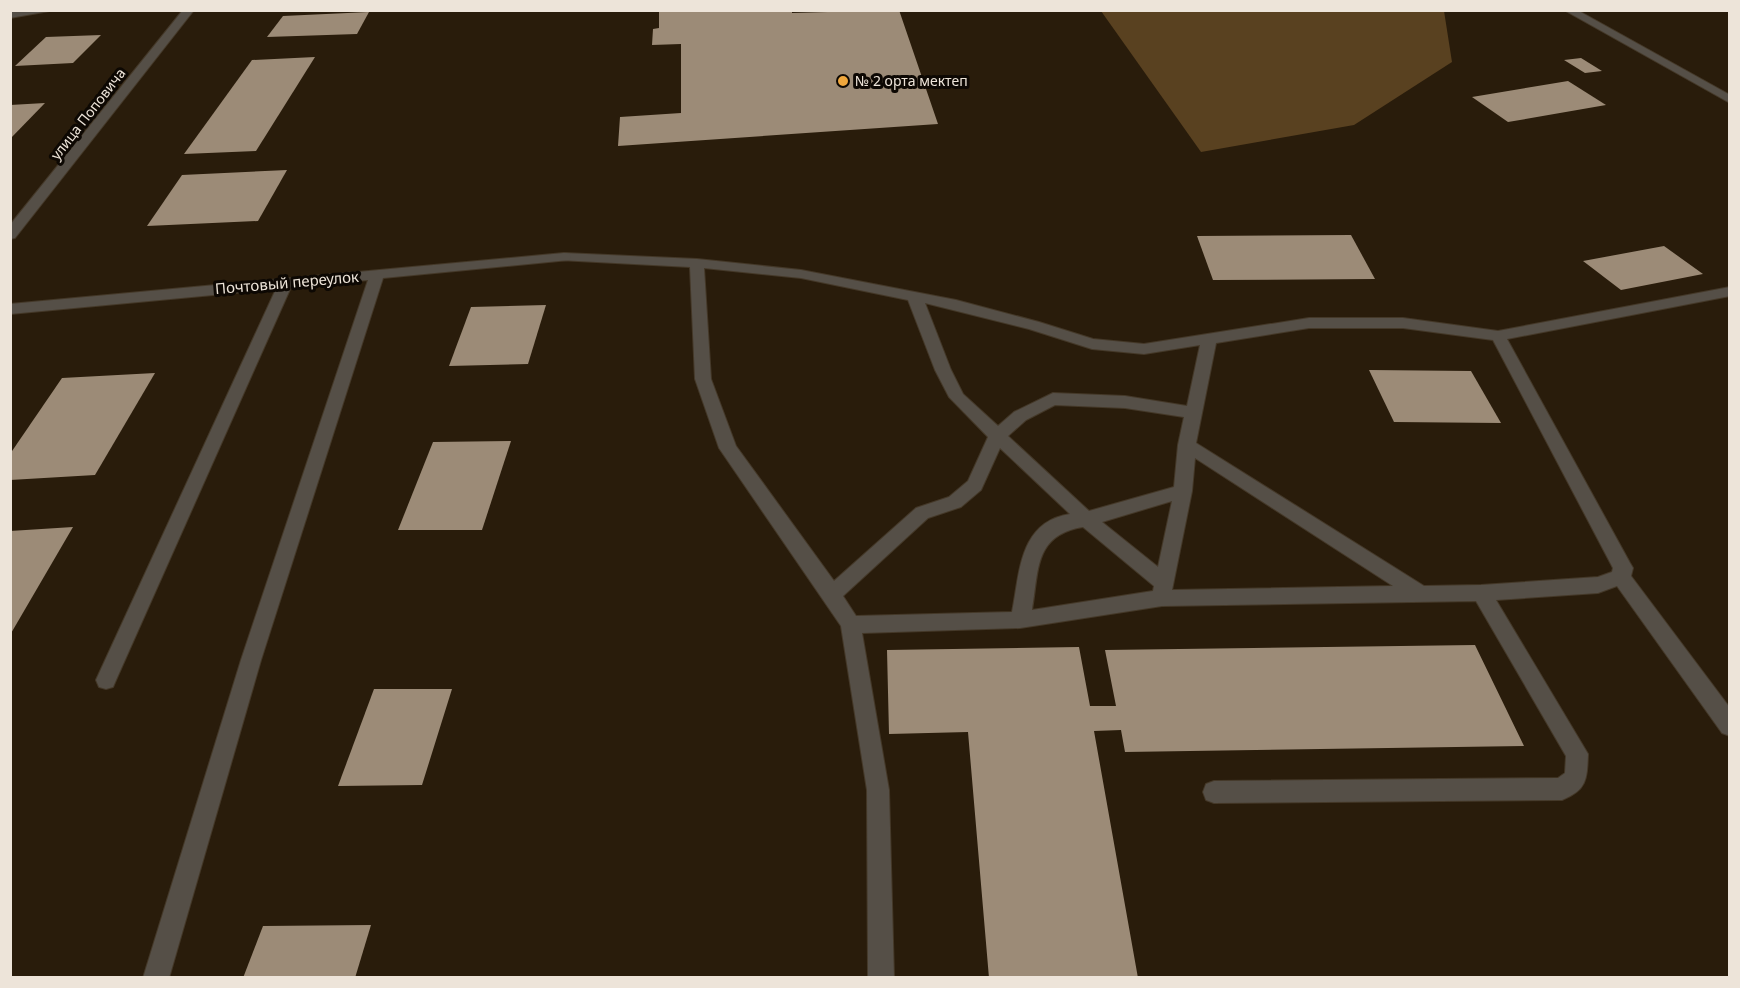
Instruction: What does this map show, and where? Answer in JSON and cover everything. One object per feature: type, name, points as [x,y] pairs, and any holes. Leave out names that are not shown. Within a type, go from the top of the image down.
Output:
[{"type":"street","points":[[10,15],[50,10]]},
{"type":"street","name":"улица Поповича","points":[[10,235],[189,10]]},
{"type":"street","points":[[1569,10],[1730,100]]},
{"type":"street","name":"Почтовый переулок","points":[[10,309],[564,257],[698,263],[801,274],[956,305],[1034,325],[1092,344],[1144,349],[1321,323],[1403,323],[1498,336],[1730,291]]},
{"type":"street","points":[[698,263],[703,379],[728,448],[832,594],[851,626],[878,790],[881,978]]},
{"type":"street","points":[[156,978],[251,660],[377,274]]},
{"type":"street","points":[[106,680],[286,283]]},
{"type":"street","points":[[915,298],[943,370],[957,397],[1162,591]]},
{"type":"street","points":[[1498,336],[1623,568],[1621,577],[1730,726]]},
{"type":"street","points":[[1162,591],[1183,491],[1187,445],[1209,339]]},
{"type":"street","points":[[832,594],[922,513],[955,502],[975,485],[996,436],[1020,416],[1053,399],[1125,402],[1193,413]]},
{"type":"street","points":[[1187,445],[1419,593]]},
{"type":"street","points":[[1020,620],[1034,547],[1047,532],[1061,523],[1086,519],[1183,491]]},
{"type":"street","points":[[851,626],[1020,620],[1162,591],[1481,593],[1598,585],[1621,577]]},
{"type":"street","points":[[1214,792],[1562,789],[1576,778],[1577,754],[1481,593]]},
{"type":"shaded area","points":[[1101,11],[1444,11],[1452,62],[1354,125],[1201,152]]},
{"type":"building","points":[[659,10],[792,10],[792,13],[899,10],[938,124],[618,146],[620,117],[681,113],[681,44],[652,45],[653,29],[659,28]]},
{"type":"building","points":[[369,12],[357,34],[267,37],[283,16]]},
{"type":"building","points":[[101,35],[73,63],[15,66],[46,37]]},
{"type":"building","points":[[315,57],[256,151],[184,154],[252,60]]},
{"type":"building","points":[[1581,58],[1602,71],[1585,73],[1564,60]]},
{"type":"building","points":[[1568,81],[1606,105],[1508,122],[1472,97]]},
{"type":"building","points":[[45,103],[10,139],[10,105]]},
{"type":"building","points":[[287,170],[258,221],[147,226],[182,175]]},
{"type":"building","points":[[1351,235],[1375,279],[1213,280],[1197,236]]},
{"type":"building","points":[[1664,246],[1703,274],[1621,290],[1583,261]]},
{"type":"building","points":[[546,305],[528,364],[449,366],[471,307]]},
{"type":"building","points":[[1369,370],[1471,371],[1501,423],[1394,422]]},
{"type":"building","points":[[155,373],[95,475],[10,480],[10,454],[62,378]]},
{"type":"building","points":[[511,441],[482,530],[398,530],[433,442]]},
{"type":"building","points":[[73,527],[10,635],[10,531]]},
{"type":"building","points":[[1475,645],[1524,746],[1125,752],[1121,730],[1094,731],[1138,978],[989,978],[968,732],[889,734],[887,650],[1079,647],[1090,706],[1116,706],[1105,650]]},
{"type":"building","points":[[374,689],[452,689],[422,785],[338,786]]},
{"type":"building","points":[[371,925],[355,978],[243,978],[263,926]]},
{"type":"place","name":"№ 2 орта мектеп","points":[[843,81]]}]
